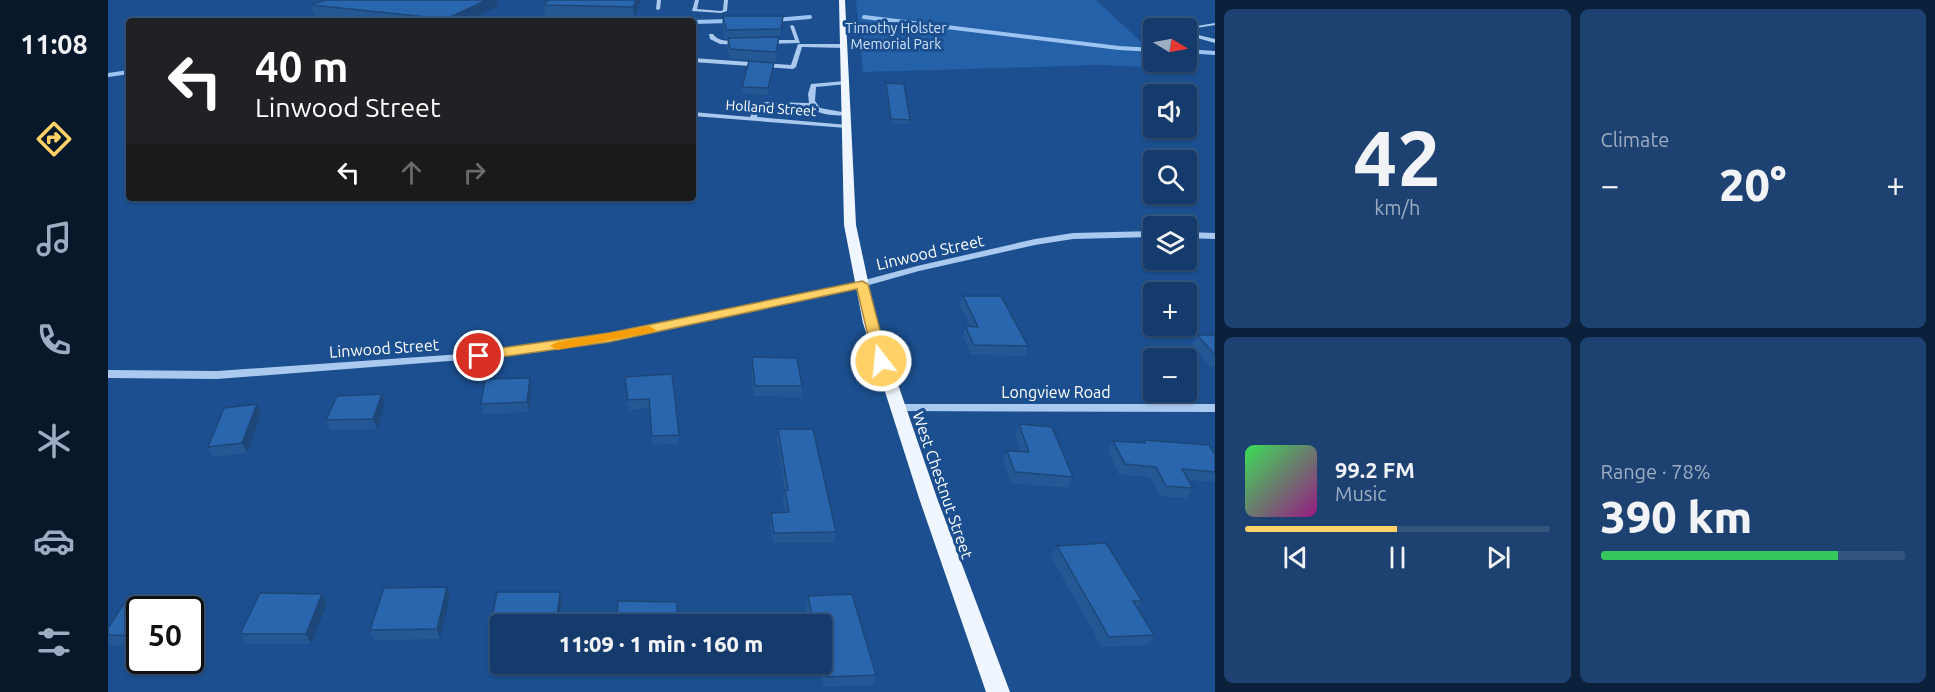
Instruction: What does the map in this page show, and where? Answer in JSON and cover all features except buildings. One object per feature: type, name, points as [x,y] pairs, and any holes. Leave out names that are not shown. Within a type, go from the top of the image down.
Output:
[{"type":"main road","name":"West Chestnut Street","points":[[842,0],[850,225],[862,284],[881,361],[998,692]]},
{"type":"street","points":[[658,9],[659,0]]},
{"type":"street","points":[[697,0],[694,10],[721,12],[725,11],[726,0]]},
{"type":"street","points":[[1215,24],[1187,28],[1192,35],[1215,41]]},
{"type":"street","points":[[696,60],[793,67],[799,44],[792,26]]},
{"type":"street","points":[[711,35],[720,42],[746,43]]},
{"type":"street","points":[[756,42],[844,46]]},
{"type":"street","points":[[811,105],[813,85],[845,83]]},
{"type":"street","points":[[753,118],[755,112],[764,104],[811,105],[846,120]]},
{"type":"street","name":"Holland Street","points":[[696,114],[846,120]]},
{"type":"street","name":"Linwood Street","points":[[108,374],[217,375],[512,352],[609,338],[862,284],[917,269],[1052,239],[1073,236],[1143,234]]},
{"type":"street","points":[[1197,235],[1215,236]]},
{"type":"street","name":"Longview Road","points":[[897,408],[1215,408]]},
{"type":"green space","name":"Timothy Holster Memorial Park","points":[[856,0],[1096,0],[1143,44],[1143,67],[1099,65],[863,72]]},
{"type":"waterway","points":[[775,20],[810,17]]},
{"type":"waterway","points":[[864,17],[1143,49]]},
{"type":"waterway","points":[[696,22],[730,21]]},
{"type":"waterway","points":[[1197,52],[1215,53]]},
{"type":"waterway","points":[[108,75],[126,72]]},
{"type":"slow traffic","points":[[557,346],[649,330]]},
{"type":"route","points":[[479,356],[609,338],[862,284],[881,361]]}]
